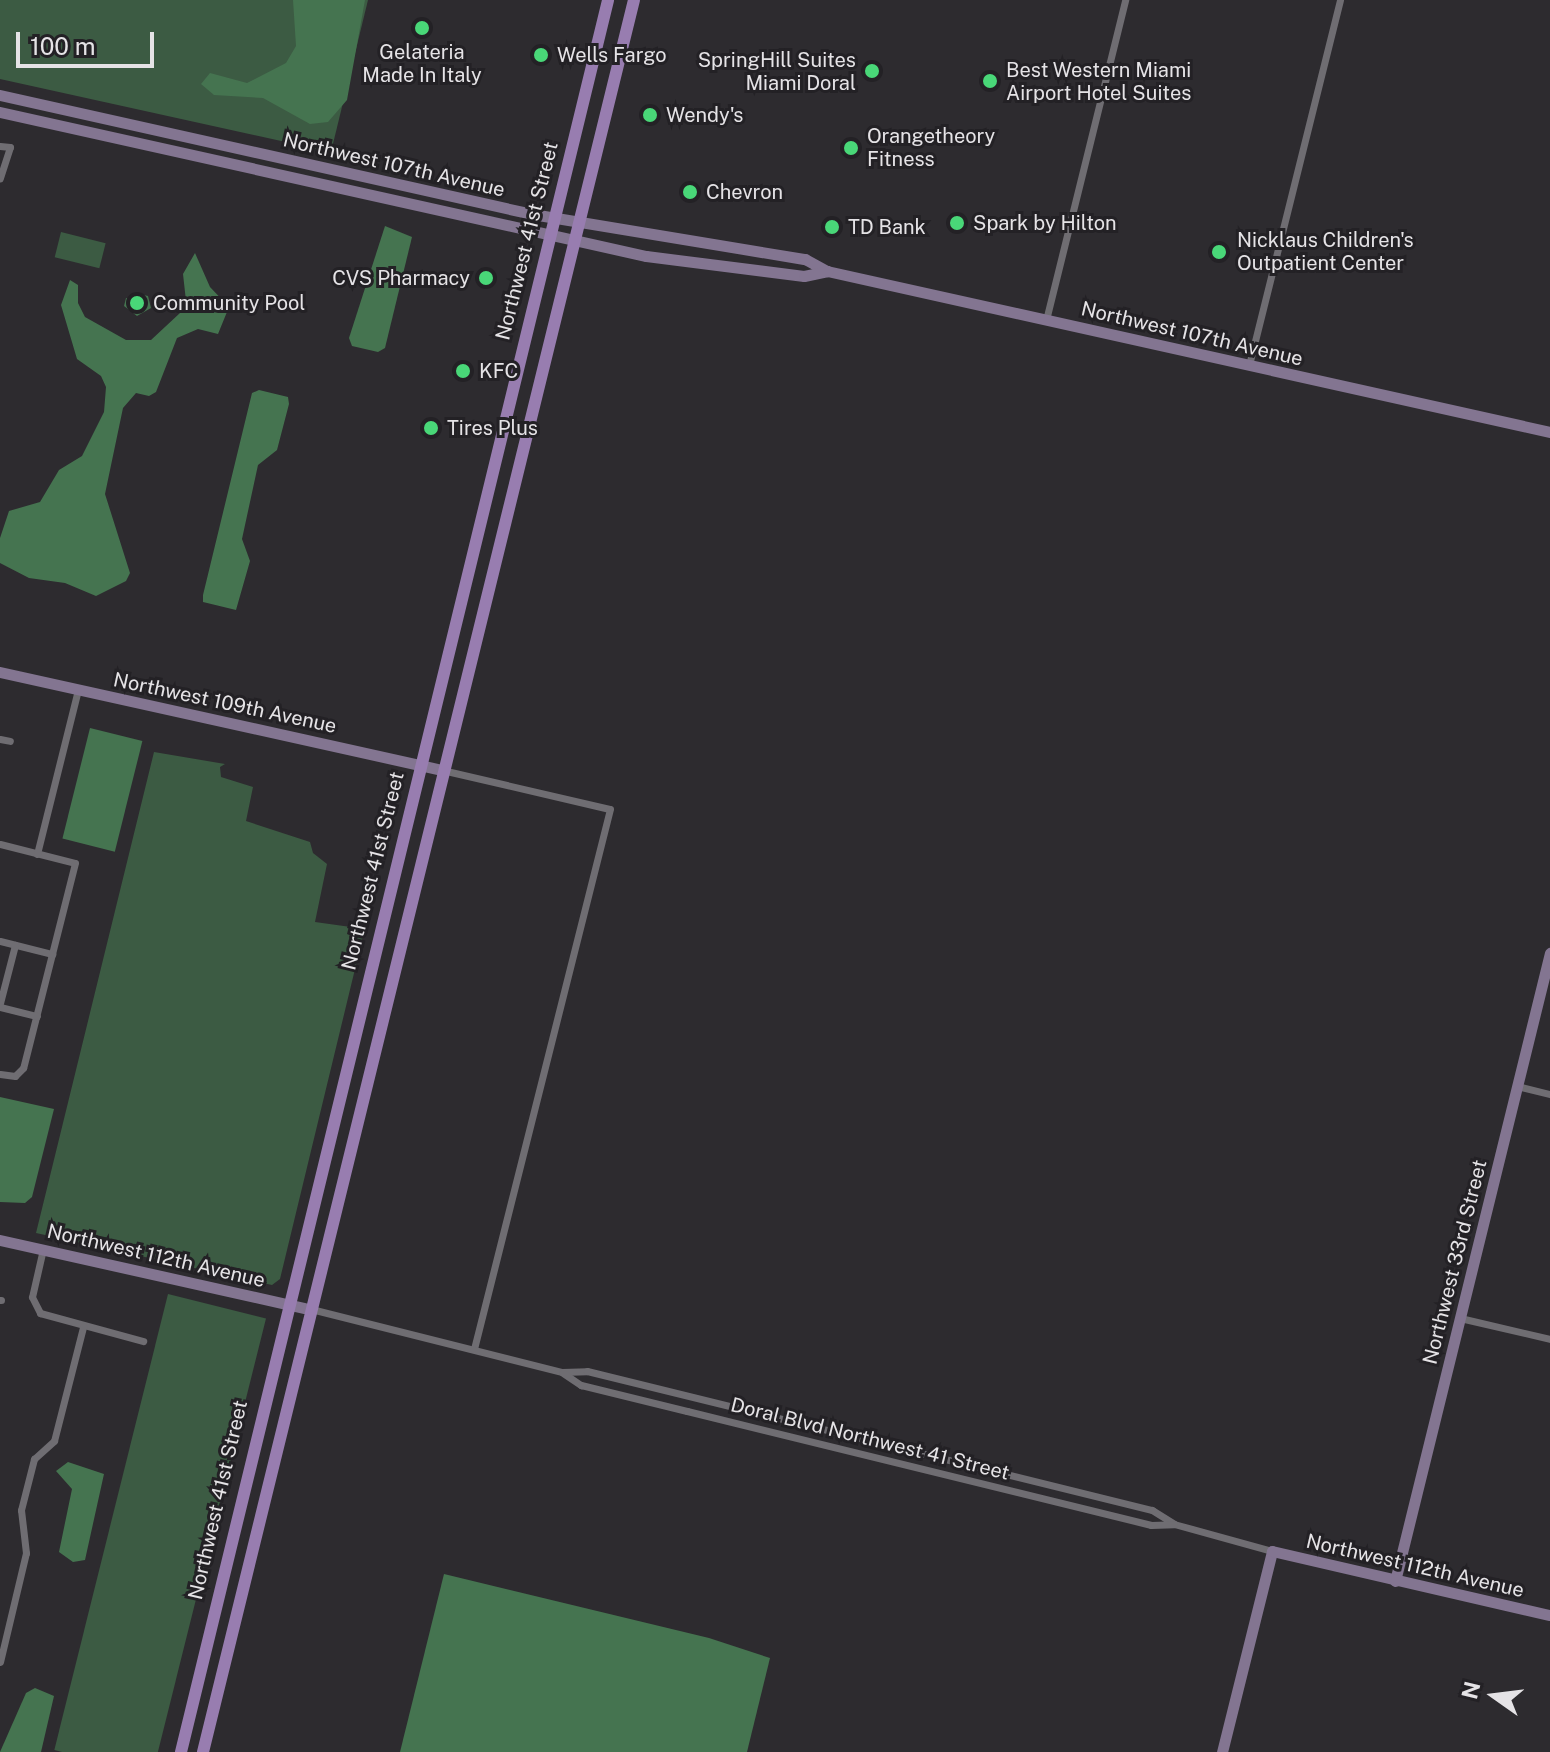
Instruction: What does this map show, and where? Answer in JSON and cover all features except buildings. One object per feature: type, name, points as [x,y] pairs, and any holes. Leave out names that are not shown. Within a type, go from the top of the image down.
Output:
[{"type":"main road","name":"Northwest 41st Street","points":[[181,1752],[287,1304],[608,0]]},
{"type":"main road","name":"Northwest 41st Street","points":[[203,1752],[308,1309],[634,0]]},
{"type":"main road","name":"Northwest 107th Avenue","points":[[0,95],[554,217],[805,259],[827,271],[1550,432]]},
{"type":"main road","name":"Northwest 107th Avenue","points":[[0,112],[549,236],[726,268],[804,276],[827,271]]},
{"type":"main road","name":"Northwest 109th Avenue","points":[[0,672],[442,770]]},
{"type":"main road","name":"Northwest 33rd Street","points":[[1395,1581],[1550,953]]},
{"type":"main road","name":"Northwest 112th Avenue","points":[[0,1240],[308,1309]]},
{"type":"main road","name":"Northwest 112th Avenue","points":[[1272,1551],[1550,1615]]},
{"type":"main road","points":[[1222,1752],[1272,1551]]},
{"type":"main road","points":[[202,1658],[216,1688]]},
{"type":"street","points":[[1046,320],[1125,0]]},
{"type":"street","points":[[1249,365],[1340,0]]},
{"type":"street","points":[[0,146],[10,147],[0,178]]},
{"type":"street","points":[[37,854],[78,689]]},
{"type":"street","points":[[0,739],[10,741]]},
{"type":"street","points":[[442,770],[610,809],[474,1349]]},
{"type":"street","points":[[0,844],[75,863],[37,1016],[18,1074],[0,1074]]},
{"type":"street","points":[[0,941],[52,954]]},
{"type":"street","points":[[15,945],[0,1005],[37,1016]]},
{"type":"street","points":[[1517,1086],[1550,1094]]},
{"type":"street","points":[[43,1249],[34,1307],[46,1317],[143,1341]]},
{"type":"street","name":"Doral Blvd Northwest 41 Street","points":[[308,1309],[562,1372],[587,1371],[1152,1510],[1174,1524],[1272,1551]]},
{"type":"street","points":[[1460,1318],[1550,1339]]},
{"type":"street","points":[[0,1662],[26,1553],[21,1510],[34,1459],[54,1441],[83,1327]]},
{"type":"street","name":"Doral Blvd Northwest 41 Street","points":[[562,1372],[581,1385],[1151,1525],[1174,1524]]},
{"type":"shaded area","points":[[0,0],[368,0],[331,152],[0,79]]},
{"type":"shaded area","points":[[293,0],[365,0],[347,100],[328,122],[310,124],[263,98],[214,95],[201,84],[210,73],[247,83],[286,63],[296,46]]},
{"type":"shaded area","points":[[385,226],[412,237],[385,348],[378,352],[352,346],[349,338]]},
{"type":"shaded area","points":[[61,232],[106,243],[99,268],[55,257]]},
{"type":"shaded area","points":[[195,253],[210,287],[229,307],[218,334],[198,329],[177,338],[156,392],[149,396],[136,393],[123,408],[105,494],[130,573],[126,581],[96,596],[65,583],[29,578],[0,563],[0,538],[9,511],[40,502],[59,470],[82,456],[104,412],[106,387],[101,376],[77,359],[61,305],[70,280],[78,285],[78,303],[85,317],[126,340],[151,340],[180,313],[186,301],[183,274]]},
{"type":"shaded area","name":"Community Pool","points":[[139,294],[148,296],[151,308],[137,316],[124,306],[126,298],[137,300]]},
{"type":"shaded area","points":[[259,390],[288,397],[289,404],[277,450],[258,465],[242,539],[250,561],[236,610],[203,602],[203,595],[252,393]]},
{"type":"shaded area","points":[[90,728],[142,741],[115,852],[62,839]]},
{"type":"shaded area","points":[[154,752],[225,764],[220,767],[221,777],[253,787],[246,821],[310,842],[313,853],[327,864],[315,922],[358,928],[363,936],[280,1279],[272,1285],[36,1233]]},
{"type":"shaded area","points":[[0,1097],[54,1109],[32,1197],[25,1203],[0,1202]]},
{"type":"shaded area","points":[[168,1294],[266,1318],[158,1752],[54,1750]]},
{"type":"shaded area","points":[[68,1462],[104,1474],[85,1560],[73,1562],[59,1552],[72,1489],[56,1471]]},
{"type":"shaded area","points":[[444,1574],[709,1638],[770,1658],[747,1752],[400,1752]]},
{"type":"shaded area","points":[[35,1688],[54,1696],[41,1752],[0,1752],[26,1693]]},
{"type":"place","name":"Gelateria Made In Italy","points":[[422,28]]},
{"type":"place","name":"Wells Fargo","points":[[541,55]]},
{"type":"place","name":"SpringHill Suites Miami Doral","points":[[872,71]]},
{"type":"place","name":"Best Western Miami Airport Hotel Suites","points":[[990,81]]},
{"type":"place","name":"Wendy's","points":[[650,115]]},
{"type":"place","name":"Orangetheory Fitness","points":[[851,148]]},
{"type":"place","name":"Chevron","points":[[690,192]]},
{"type":"place","name":"Spark by Hilton","points":[[957,223]]},
{"type":"place","name":"TD Bank","points":[[832,227]]},
{"type":"place","name":"Nicklaus Children's Outpatient Center","points":[[1219,252]]},
{"type":"place","name":"CVS Pharmacy","points":[[486,278]]},
{"type":"place","name":"Community Pool","points":[[137,303]]},
{"type":"place","name":"KFC","points":[[463,371]]},
{"type":"place","name":"Tires Plus","points":[[431,428]]}]
